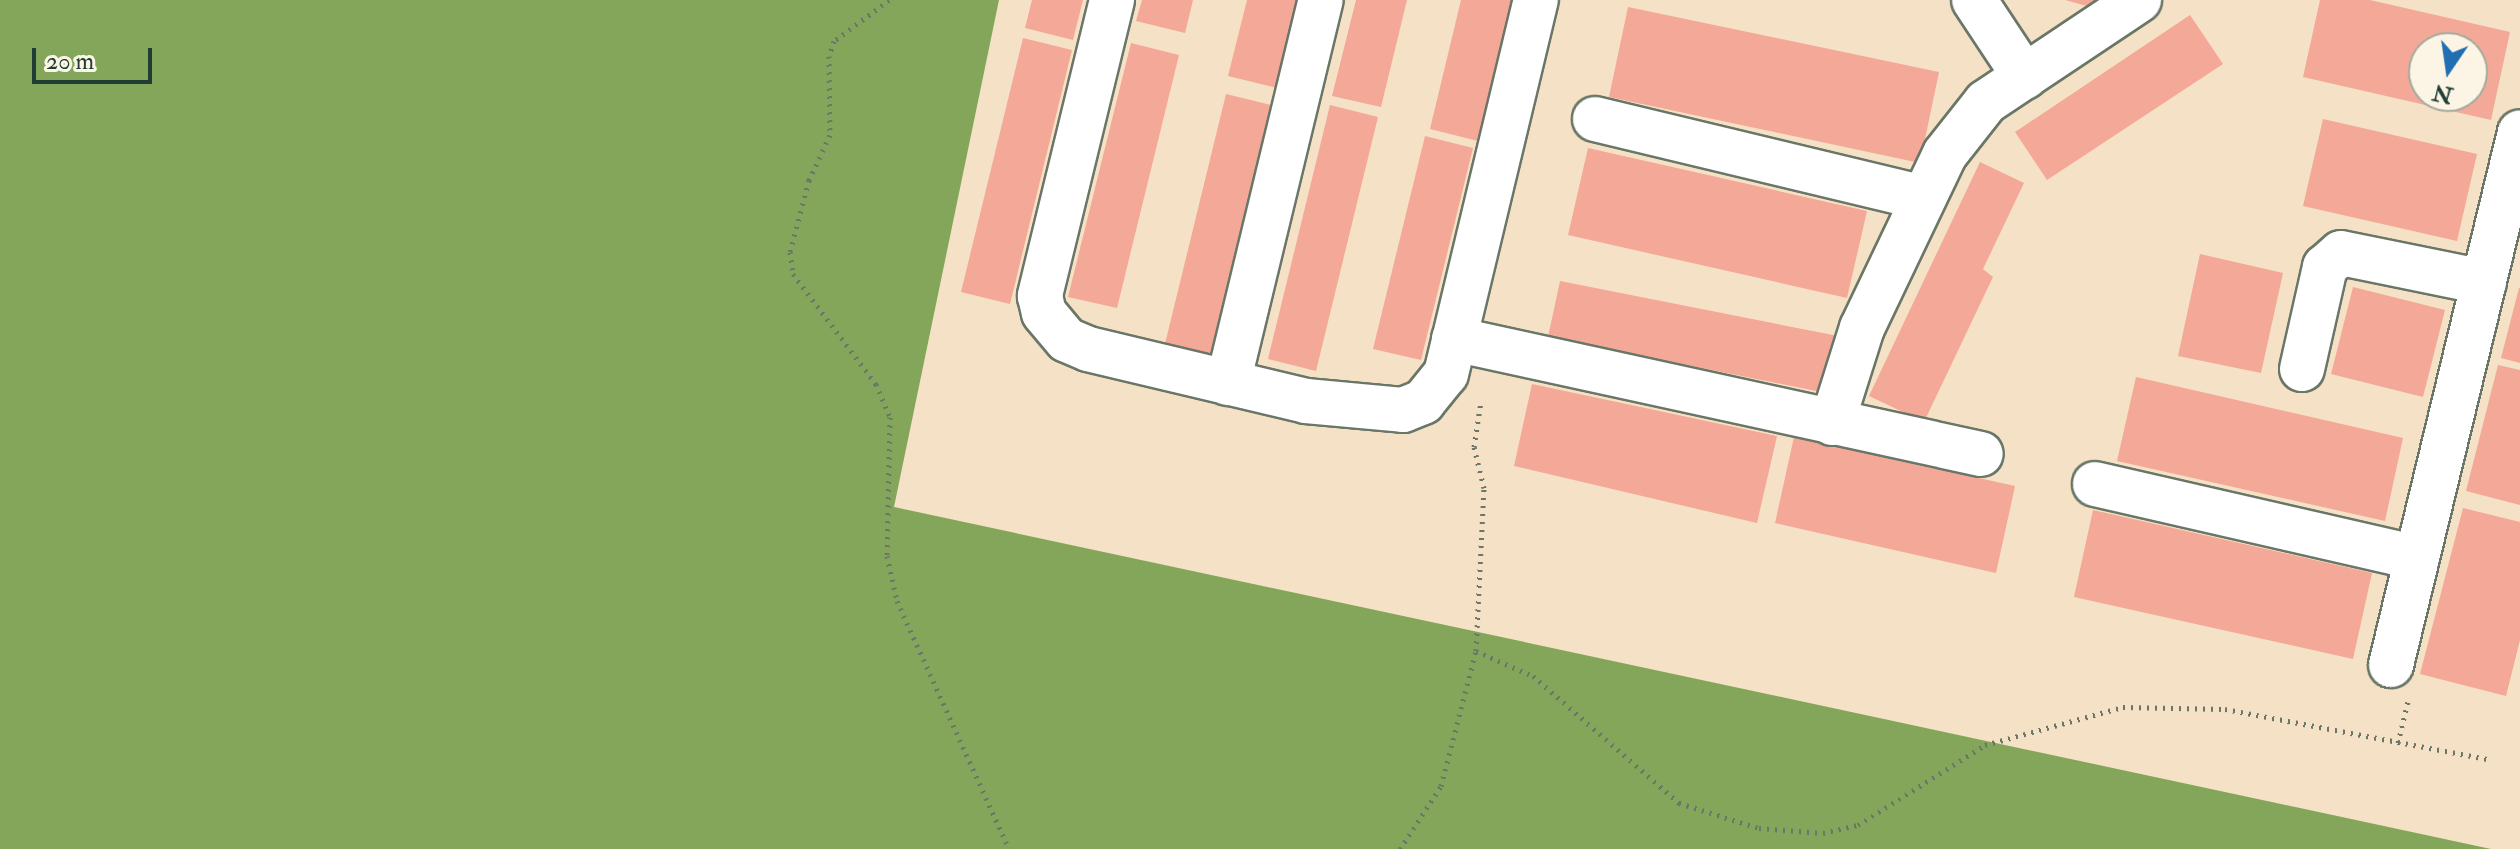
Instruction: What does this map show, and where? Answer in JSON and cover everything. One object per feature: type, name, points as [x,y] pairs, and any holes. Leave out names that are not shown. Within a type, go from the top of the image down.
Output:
[{"type":"lane","points":[[1112,0],[1040,296],[1044,313],[1067,340],[1088,349],[1306,401],[1403,410],[1438,388],[1454,339],[1536,0]]},
{"type":"lane","points":[[1228,383],[1321,0]]},
{"type":"lane","points":[[1974,0],[2025,77]]},
{"type":"lane","points":[[1832,423],[1862,328],[1919,197],[1986,102],[2139,0]]},
{"type":"lane","points":[[1595,119],[1919,197]]},
{"type":"lane","points":[[2391,665],[2520,132]]},
{"type":"lane","points":[[2302,369],[2325,267],[2341,253],[2484,282]]},
{"type":"lane","points":[[1454,339],[1981,454]]},
{"type":"lane","points":[[2095,484],[2417,558]]},
{"type":"path","points":[[889,0],[831,48],[830,135],[809,180],[790,252],[793,274],[876,384],[890,417],[887,556],[897,601],[1009,849]]},
{"type":"path","points":[[1400,849],[1441,786],[1476,651],[1483,500]]},
{"type":"path","points":[[1476,651],[1533,676],[1679,803],[1759,828],[1823,833],[1858,825],[1985,745],[2123,707],[2225,709],[2487,759]]},
{"type":"green space","points":[[0,0],[999,0],[894,507],[2491,849],[0,849]]},
{"type":"building","points":[[1032,0],[1083,0],[1073,40],[1025,28]]},
{"type":"building","points":[[1142,0],[1193,0],[1185,33],[1136,21]]},
{"type":"building","points":[[1247,0],[1298,0],[1277,88],[1228,76]]},
{"type":"building","points":[[1356,0],[1407,0],[1381,107],[1332,96]]},
{"type":"building","points":[[1461,0],[1513,0],[1478,141],[1430,129]]},
{"type":"building","points":[[2065,0],[2104,0],[2101,10]]},
{"type":"building","points":[[2320,0],[2370,0],[2510,32],[2491,120],[2456,112],[2488,112],[2488,32],[2408,32],[2408,101],[2303,77]]},
{"type":"building","points":[[1628,7],[1939,72],[1920,163],[1609,97]]},
{"type":"building","points":[[2190,15],[2223,64],[2047,180],[2015,132]]},
{"type":"building","points":[[1023,38],[1072,50],[1010,304],[961,292]]},
{"type":"building","points":[[1131,43],[1179,55],[1117,308],[1068,297]]},
{"type":"building","points":[[1226,94],[1275,106],[1213,360],[1164,348]]},
{"type":"building","points":[[1330,105],[1378,117],[1316,371],[1268,359]]},
{"type":"building","points":[[2323,119],[2477,154],[2457,241],[2303,206]]},
{"type":"building","points":[[1425,136],[1473,148],[1421,360],[1373,349]]},
{"type":"building","points":[[1588,148],[1867,211],[1847,298],[1568,235]]},
{"type":"building","points":[[1980,162],[2024,183],[1983,269],[1993,277],[1924,422],[1869,396]]},
{"type":"building","points":[[2200,254],[2283,273],[2261,373],[2178,356]]},
{"type":"building","points":[[1560,281],[1838,336],[1826,393],[1548,337]]},
{"type":"building","points":[[2353,287],[2445,310],[2423,397],[2331,374]]},
{"type":"building","points":[[2520,288],[2520,363],[2501,358]]},
{"type":"building","points":[[2498,365],[2520,370],[2520,505],[2466,491]]},
{"type":"building","points":[[2136,377],[2403,438],[2385,521],[2117,461]]},
{"type":"building","points":[[1532,384],[1777,436],[1757,523],[1514,466]]},
{"type":"building","points":[[1794,437],[2015,486],[1996,573],[1775,523]]},
{"type":"building","points":[[2463,508],[2520,522],[2520,640],[2506,696],[2420,674]]},
{"type":"building","points":[[2093,510],[2372,573],[2353,659],[2074,597]]}]
